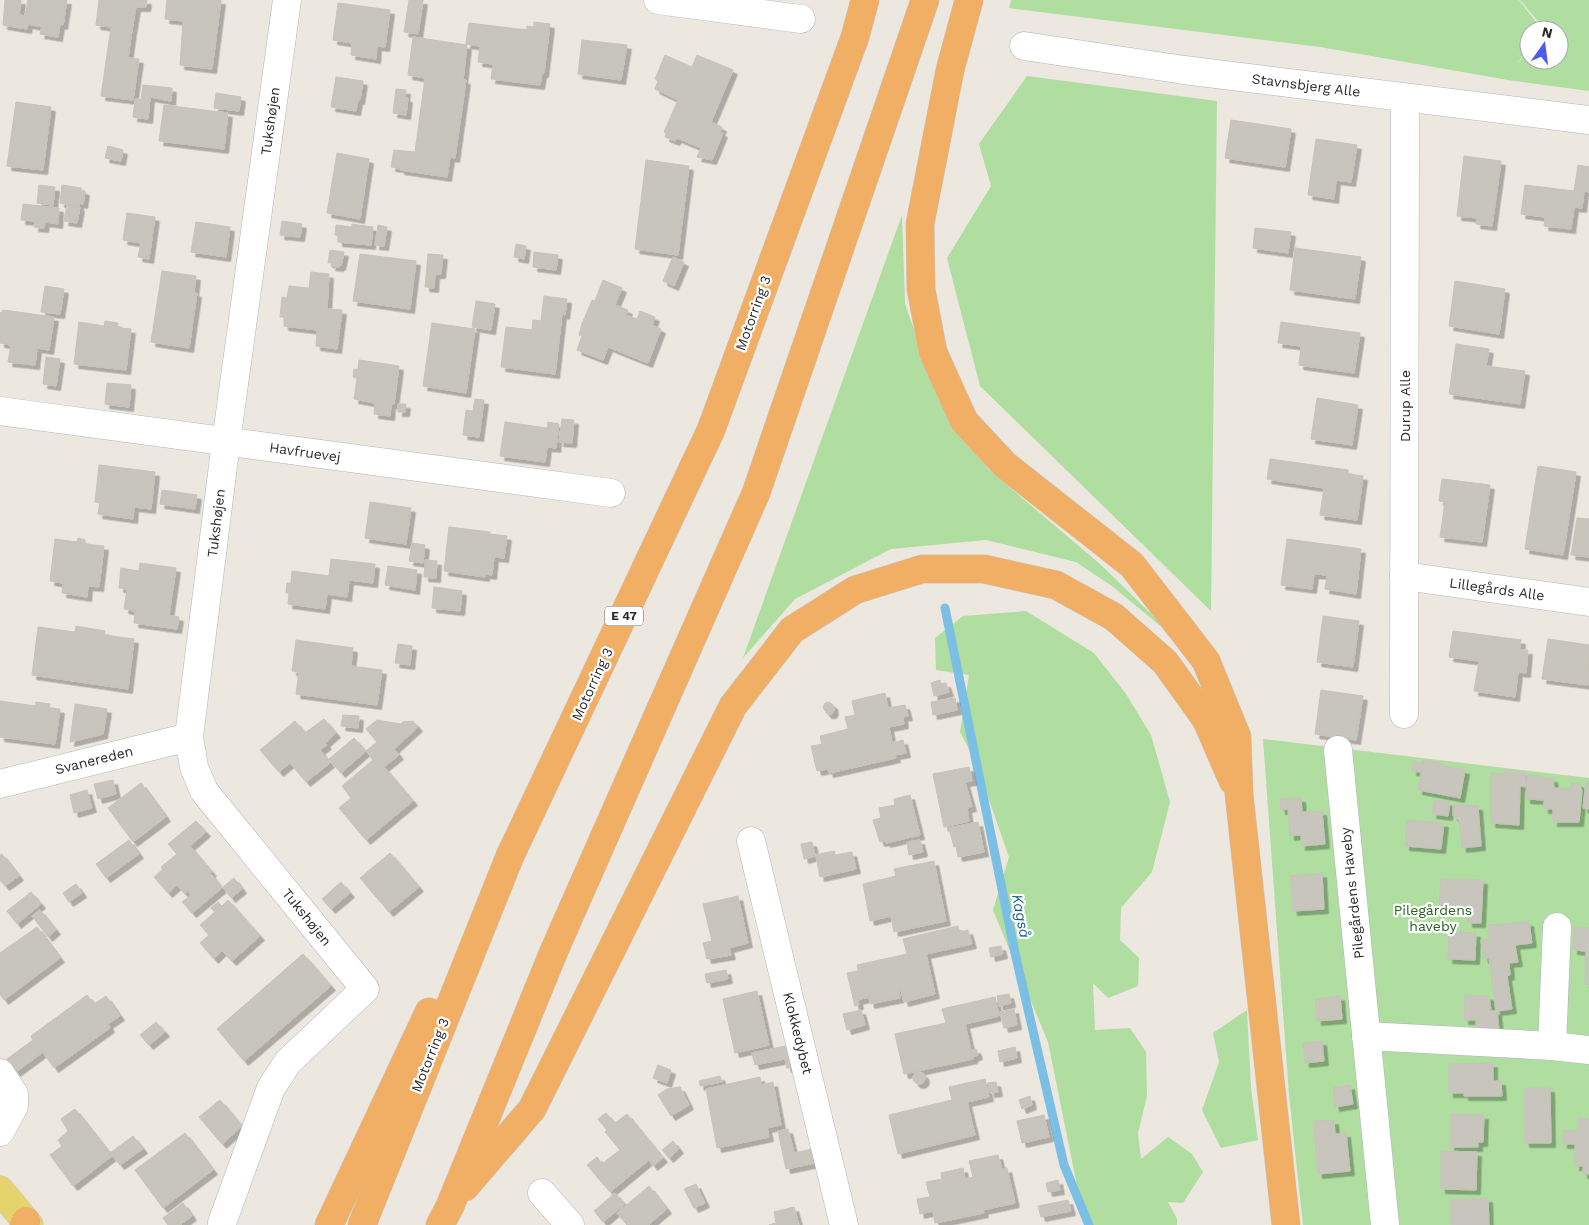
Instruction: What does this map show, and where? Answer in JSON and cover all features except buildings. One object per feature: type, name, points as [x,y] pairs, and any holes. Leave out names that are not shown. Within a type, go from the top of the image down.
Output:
[{"type":"highway","name":"Motorring 3","points":[[362,1225],[510,856],[710,430],[854,37],[865,0]]},
{"type":"highway","points":[[445,1215],[554,951],[756,493],[925,0]]},
{"type":"highway","points":[[970,0],[950,70],[920,224],[921,289],[933,352],[964,422],[1005,465],[1132,565],[1206,661],[1237,737],[1239,794],[1286,1225]]},
{"type":"highway","points":[[445,1215],[532,1109],[732,706],[792,630],[854,590],[922,569],[984,569],[1056,585],[1114,617],[1165,662],[1206,719],[1239,794]]},
{"type":"highway","points":[[329,1225],[432,1006],[510,856]]},
{"type":"main road","points":[[0,1190],[26,1224]]},
{"type":"street","name":"Tukshøjen","points":[[222,1223],[271,1088],[288,1062],[365,989],[204,791],[194,767],[189,737],[226,442],[287,0]]},
{"type":"street","points":[[658,0],[801,19]]},
{"type":"street","name":"Stavnsbjerg Alle","points":[[1024,46],[1184,70],[1589,120]]},
{"type":"street","name":"Durup Alle","points":[[1404,714],[1405,98]]},
{"type":"street","name":"Havfruevej","points":[[0,412],[611,493]]},
{"type":"street","name":"Lillegårds Alle","points":[[1404,576],[1589,602]]},
{"type":"street","name":"Svanereden","points":[[0,784],[189,737]]},
{"type":"street","name":"Pilegårdens Haveby","points":[[1338,750],[1385,1225]]},
{"type":"street","name":"Klokkedybet","points":[[751,840],[844,1225]]},
{"type":"street","points":[[1552,1046],[1557,927]]},
{"type":"street","points":[[1366,1036],[1552,1046],[1589,1050]]},
{"type":"street","points":[[0,1073],[14,1094],[14,1106],[0,1132]]},
{"type":"street","points":[[542,1193],[570,1225]]},
{"type":"green space","points":[[1011,0],[1519,0],[1534,20],[1519,20],[1519,61],[1517,65],[1519,62],[1519,70],[1569,70],[1569,20],[1537,20],[1520,0],[1589,0],[1589,91],[1508,80],[1320,47],[1009,8]]},
{"type":"green space","points":[[1027,76],[1217,101],[1211,611],[980,386],[947,258],[991,186],[979,144]]},
{"type":"green space","points":[[902,215],[905,304],[937,395],[988,469],[1100,564],[1180,642],[1112,586],[1076,562],[986,540],[891,549],[795,599],[743,658]]},
{"type":"green space","points":[[1026,611],[1094,653],[1126,694],[1151,735],[1170,802],[1152,872],[1121,908],[1120,940],[1139,958],[1138,986],[1108,998],[1093,983],[1095,1030],[1130,1028],[1146,1052],[1147,1096],[1138,1133],[1141,1159],[1168,1137],[1192,1154],[1203,1172],[1183,1203],[1168,1202],[1177,1219],[1177,1225],[1085,1225],[1048,1042],[993,910],[1009,857],[975,760],[960,732],[969,675],[936,670],[935,638],[963,616]]},
{"type":"green space","name":"Pilegårdens haveby","points":[[1263,739],[1589,778],[1589,1225],[1303,1225],[1289,1095]]},
{"type":"green space","points":[[1247,1010],[1251,1088],[1258,1140],[1221,1148],[1202,1110],[1219,1062],[1213,1033]]},
{"type":"waterway","name":"Kagså","points":[[945,608],[1015,953],[1064,1165],[1089,1225]]}]
